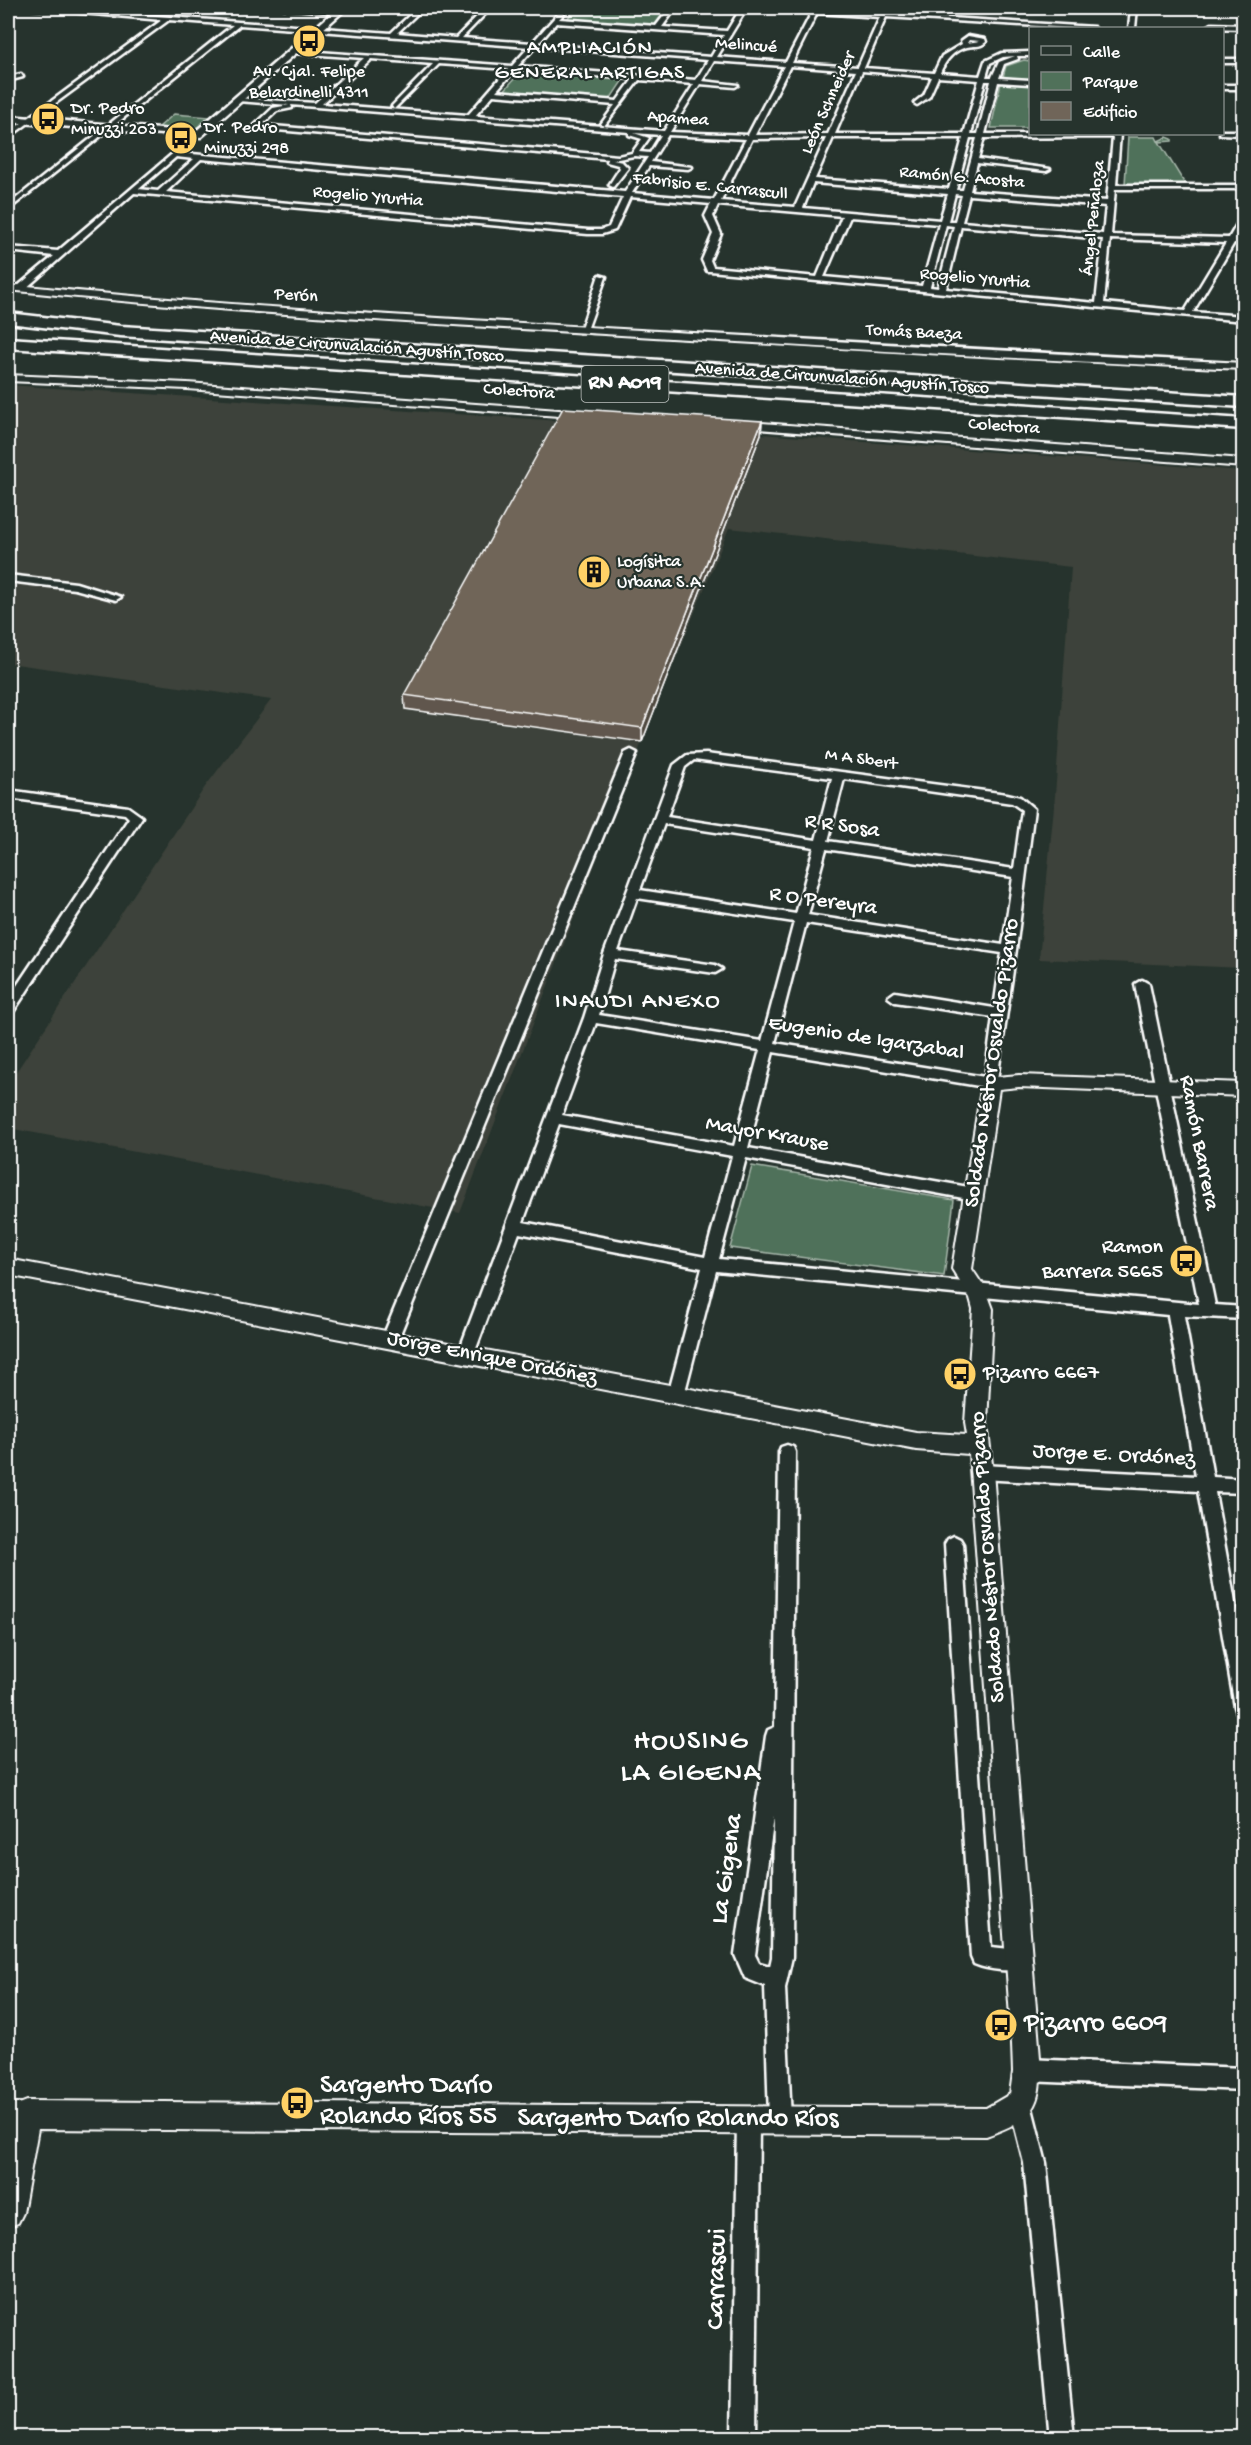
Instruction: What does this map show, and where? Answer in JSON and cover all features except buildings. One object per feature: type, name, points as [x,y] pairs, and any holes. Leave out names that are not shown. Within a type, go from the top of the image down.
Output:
[{"type":"highway","points":[[8,318],[121,331]]},
{"type":"highway","name":"Avenida de Circunvalación Agustín Tosco","points":[[8,323],[1244,402]]},
{"type":"highway","name":"Avenida de Circunvalación Agustín Tosco","points":[[8,343],[1244,426]]},
{"type":"highway","points":[[8,349],[127,357],[282,362]]},
{"type":"highway","points":[[1111,394],[1244,397]]},
{"type":"main road","points":[[8,119],[197,135],[341,9]]},
{"type":"street","name":"Melincué","points":[[28,8],[1029,82]]},
{"type":"street","points":[[287,8],[341,9]]},
{"type":"street","points":[[393,34],[420,8]]},
{"type":"street","points":[[458,39],[488,8]]},
{"type":"street","points":[[472,115],[566,8]]},
{"type":"street","points":[[658,28],[673,8]]},
{"type":"street","points":[[628,194],[744,8]]},
{"type":"street","points":[[768,8],[885,11],[1080,27]]},
{"type":"street","points":[[1132,27],[1134,8]]},
{"type":"street","points":[[716,203],[816,9]]},
{"type":"street","name":"León Schneider","points":[[798,210],[885,11]]},
{"type":"street","points":[[8,136],[168,18]]},
{"type":"street","points":[[555,21],[728,33]]},
{"type":"street","points":[[8,208],[239,23]]},
{"type":"street","points":[[1210,27],[1244,27]]},
{"type":"street","points":[[1224,34],[1244,34]]},
{"type":"street","points":[[917,103],[927,96],[944,57],[965,45],[963,40],[973,38],[983,40],[981,44],[989,47]]},
{"type":"street","points":[[293,51],[735,85]]},
{"type":"street","points":[[941,292],[995,79],[1004,55]]},
{"type":"street","points":[[926,290],[966,134],[989,59],[1004,55],[1029,56]]},
{"type":"street","points":[[319,103],[369,57]]},
{"type":"street","points":[[394,106],[438,62]]},
{"type":"street","points":[[1224,63],[1244,63]]},
{"type":"street","points":[[8,79],[21,76]]},
{"type":"street","points":[[604,124],[638,77]]},
{"type":"street","points":[[1224,87],[1244,87]]},
{"type":"street","points":[[492,93],[619,103]]},
{"type":"street","name":"Apamea","points":[[241,96],[668,131],[751,135],[1029,134]]},
{"type":"street","name":"Apamea","points":[[319,103],[394,106],[472,115],[668,131]]},
{"type":"street","points":[[634,154],[646,138],[644,136],[284,107],[275,109],[256,127],[618,158],[634,154],[653,155]]},
{"type":"street","name":"Apamea","points":[[981,134],[1029,131]]},
{"type":"street","points":[[1224,133],[1244,133]]},
{"type":"street","points":[[21,288],[197,135]]},
{"type":"street","name":"Ángel Peñaloza","points":[[1100,305],[1117,135]]},
{"type":"street","points":[[380,142],[610,161],[620,163],[624,168]]},
{"type":"street","name":"Fabrisio E. Carrascull","points":[[174,155],[1107,237],[1244,241]]},
{"type":"street","points":[[159,194],[200,157]]},
{"type":"street","points":[[974,161],[1046,169]]},
{"type":"street","points":[[624,168],[688,168]]},
{"type":"street","points":[[613,185],[624,168]]},
{"type":"street","name":"Ramón G. Acosta","points":[[811,181],[1111,204]]},
{"type":"street","points":[[1112,187],[1244,187]]},
{"type":"street","name":"Rogelio Yrurtia","points":[[132,191],[602,232],[612,228],[628,194]]},
{"type":"street","name":"Rogelio Yrurtia","points":[[716,203],[709,220],[717,234],[706,264],[710,268],[721,271],[1244,319]]},
{"type":"street","points":[[819,281],[847,214]]},
{"type":"street","points":[[1188,314],[1231,241],[1244,214]]},
{"type":"street","points":[[8,249],[61,254]]},
{"type":"street","points":[[583,330],[602,277]]},
{"type":"street","name":"Perón","points":[[8,287],[275,312],[583,330]]},
{"type":"street","name":"Tomás Baeza","points":[[583,330],[1023,356],[1244,366]]},
{"type":"street","name":"Colectora","points":[[8,378],[187,386],[597,415]]},
{"type":"street","name":"Colectora","points":[[721,424],[1244,463]]},
{"type":"street","points":[[8,578],[76,586],[116,597]]},
{"type":"street","points":[[390,1339],[631,753]]},
{"type":"street","name":"M A Sbert","points":[[659,820],[680,765],[691,757],[706,757],[1007,798],[1024,804]]},
{"type":"street","points":[[676,1395],[839,775]]},
{"type":"street","points":[[8,809],[13,795],[128,811],[136,817],[8,1009]]},
{"type":"street","name":"Soldado Néstor Osvaldo Pizarro","points":[[1024,804],[1028,813],[1010,950],[962,1269],[964,1276],[979,1292],[983,1309],[976,1423],[982,1472],[1026,2070]]},
{"type":"street","points":[[466,1354],[591,1018],[610,954],[659,820]]},
{"type":"street","name":"R R Sosa","points":[[659,820],[1020,874]]},
{"type":"street","name":"R O Pereyra","points":[[632,893],[1010,950]]},
{"type":"street","points":[[610,954],[715,969]]},
{"type":"street","name":"Ramón Barrera","points":[[1142,984],[1165,1087],[1208,1311]]},
{"type":"street","points":[[895,997],[1000,1014]]},
{"type":"street","name":"Eugenio de Igarzabal","points":[[591,1018],[991,1083],[1019,1081],[1244,1090]]},
{"type":"street","name":"Mayor Krause","points":[[552,1119],[974,1194]]},
{"type":"street","points":[[514,1226],[710,1264],[904,1282],[979,1292],[1244,1313]]},
{"type":"street","name":"Jorge Enrique Ordóñez","points":[[8,1267],[916,1442],[978,1445]]},
{"type":"street","points":[[1175,1309],[1244,1707]]},
{"type":"street","name":"La Gigena","points":[[780,2120],[775,1988],[782,1957],[787,1452]]},
{"type":"street","name":"Jorge E. Ordónez","points":[[982,1472],[1244,1486]]},
{"type":"street","points":[[954,1544],[981,1957],[1019,1960]]},
{"type":"street","name":"La Gigena","points":[[777,1979],[752,1971],[745,1955],[784,1677]]},
{"type":"street","points":[[1062,2438],[1035,2163],[1020,2104],[1025,2090],[1026,2070],[1244,2079]]},
{"type":"street","name":"Sargento Darío Rolando Ríos","points":[[17,2115],[986,2122],[1004,2115],[1020,2104]]},
{"type":"street","points":[[8,2213],[17,2115]]},
{"type":"street","name":"Carrascui","points":[[744,2438],[748,2122]]},
{"type":"shaded area","points":[[8,385],[761,434],[1243,471],[1243,968],[1039,959],[1055,796],[1071,567],[729,528],[642,742],[460,1213],[8,1128],[8,1084],[205,787],[271,700],[8,663]]},
{"type":"green space","points":[[576,8],[667,8],[653,27],[565,21]]},
{"type":"green space","points":[[1024,60],[1029,61],[1029,79],[1003,77],[1006,66]]},
{"type":"green space","points":[[522,70],[625,77],[609,101],[502,93]]},
{"type":"green space","points":[[1001,82],[1029,84],[1029,128],[991,128]]},
{"type":"green space","points":[[174,114],[211,117],[192,129],[158,128]]},
{"type":"green space","points":[[1128,137],[1156,137],[1158,141],[1167,137],[1172,139],[1172,141],[1159,142],[1185,184],[1125,184]]},
{"type":"green space","points":[[752,1166],[954,1200],[944,1276],[730,1248]]},
{"type":"place","name":"Av. Cjal. Felipe Belardinelli 4311","points":[[309,41]]},
{"type":"place","name":"Dr. Pedro Minuzzi 203","points":[[48,119]]},
{"type":"place","name":"Dr. Pedro Minuzzi 298","points":[[181,138]]},
{"type":"place","name":"Logísitca Urbana S.A.","points":[[594,572]]},
{"type":"place","name":"Ramon Barrera 5665","points":[[1186,1261]]},
{"type":"place","name":"Pizarro 6667","points":[[960,1374]]},
{"type":"place","name":"Pizarro 6609","points":[[1001,2025]]},
{"type":"place","name":"Sargento Darío Rolando Ríos 55","points":[[297,2103]]},
{"type":"district","name":"AMPLIACIÓN GENERAL ARTIGAS","points":[[590,62]]},
{"type":"district","name":"INAUDI ANEXO","points":[[638,1002]]},
{"type":"district","name":"HOUSING LA GIGENA","points":[[691,1758]]}]
